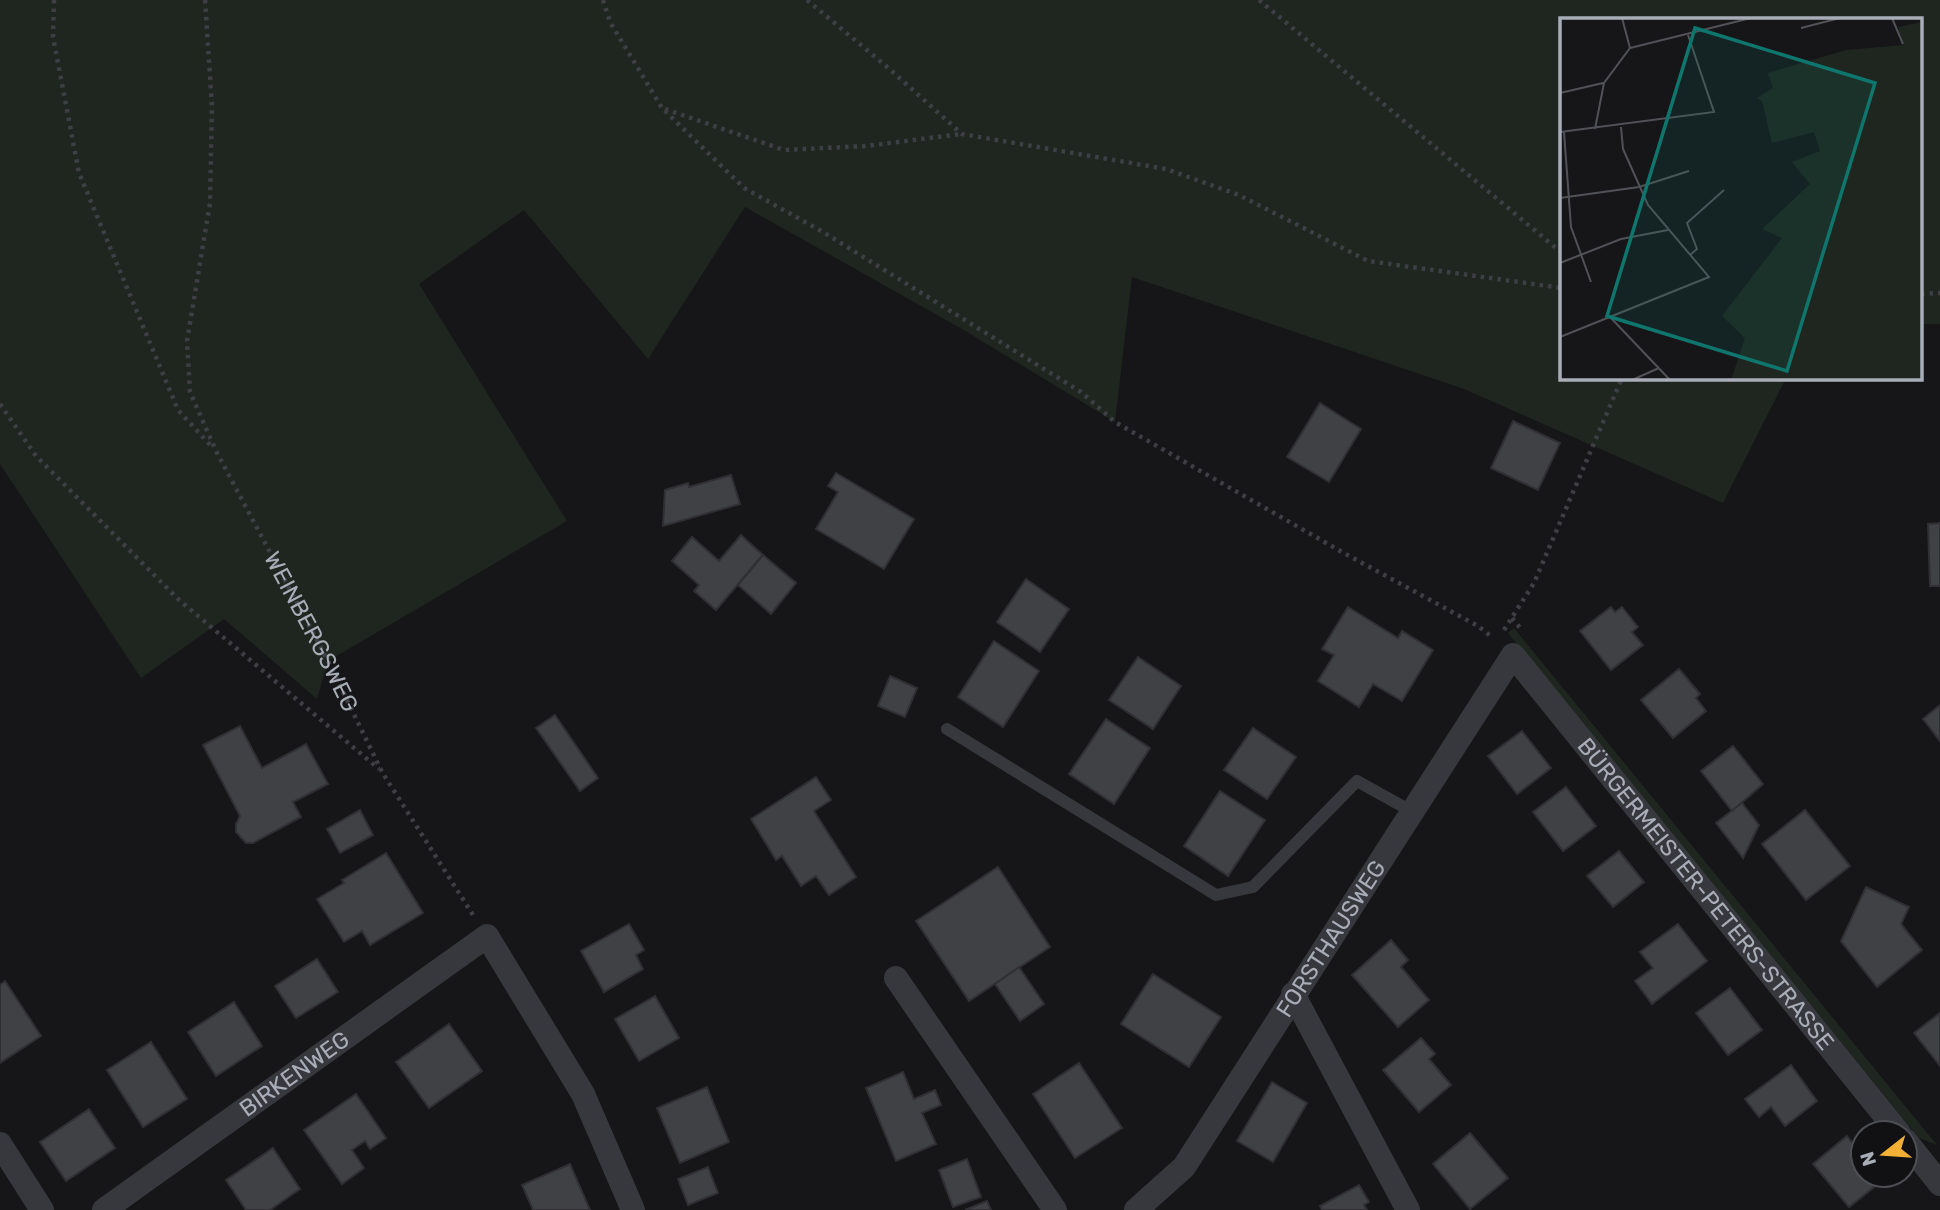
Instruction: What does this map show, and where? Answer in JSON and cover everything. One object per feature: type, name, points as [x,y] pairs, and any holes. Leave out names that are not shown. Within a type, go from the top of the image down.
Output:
[{"type":"street","name":"FORSTHAUSWEG","points":[[1136,1210],[1184,1167],[1411,811],[1505,648]]},
{"type":"street","name":"BÜRGERMEISTER-PETERS-STRASSE","points":[[1505,648],[1888,1119]]},
{"type":"street","name":"BIRKENWEG","points":[[104,1210],[487,936]]},
{"type":"street","points":[[487,936],[583,1094],[633,1210]]},
{"type":"street","points":[[896,978],[1055,1210]]},
{"type":"street","points":[[1293,994],[1408,1210]]},
{"type":"street","points":[[0,1144],[42,1210]]},
{"type":"street","points":[[1919,1158],[1940,1184]]},
{"type":"lane","points":[[947,729],[1216,895],[1253,887],[1357,781],[1411,811]]},
{"type":"path","points":[[54,0],[53,37],[79,173],[178,410],[216,452]]},
{"type":"path","name":"WEINBERGSWEG","points":[[205,0],[212,106],[211,203],[187,341],[190,392],[216,452],[328,661],[382,772],[487,936]]},
{"type":"path","points":[[603,0],[610,22],[662,108],[744,188],[823,232],[1081,392],[1115,422],[1342,552],[1478,626],[1505,648],[1621,380]]},
{"type":"path","points":[[807,0],[961,134]]},
{"type":"path","points":[[1259,0],[1560,251]]},
{"type":"path","points":[[662,108],[784,149],[866,146],[961,134],[1166,169],[1239,195],[1368,261],[1560,288]]},
{"type":"path","points":[[0,404],[36,456],[177,599],[382,772]]},
{"type":"shaded area","points":[[0,0],[1940,0],[1940,324],[1923,324],[1923,18],[1560,18],[1560,380],[1785,380],[1723,503],[1464,389],[1132,277],[1115,422],[962,329],[745,207],[648,359],[524,210],[419,284],[567,521],[328,661],[317,699],[224,619],[141,678],[0,464]]},
{"type":"shaded area","points":[[1514,628],[1916,1119],[1904,1119],[1508,633]]},
{"type":"shaded area","points":[[1919,1123],[1937,1145],[1919,1138]]},
{"type":"building","points":[[1320,403],[1361,429],[1329,482],[1287,457]]},
{"type":"building","points":[[1513,421],[1560,443],[1538,490],[1491,468]]},
{"type":"building","points":[[836,473],[914,519],[884,569],[816,529],[838,492],[828,486]]},
{"type":"building","points":[[731,475],[740,504],[663,526],[665,490],[688,483],[689,487]]},
{"type":"building","points":[[1940,523],[1940,586],[1930,586],[1928,524]]},
{"type":"building","points":[[741,535],[763,555],[716,610],[694,591],[699,585],[672,561],[692,537],[719,561]]},
{"type":"building","points":[[763,555],[796,583],[771,614],[738,585]]},
{"type":"building","points":[[1026,579],[1069,609],[1040,652],[997,622]]},
{"type":"building","points":[[1348,607],[1398,638],[1402,631],[1433,650],[1402,701],[1373,684],[1359,707],[1318,681],[1334,655],[1322,649]]},
{"type":"building","points":[[1611,607],[1615,612],[1622,607],[1638,627],[1632,632],[1643,645],[1611,670],[1580,631]]},
{"type":"building","points":[[994,641],[1039,671],[1003,727],[958,697]]},
{"type":"building","points":[[1138,657],[1181,686],[1153,729],[1109,700]]},
{"type":"building","points":[[1679,669],[1700,694],[1696,698],[1706,711],[1673,738],[1641,700]]},
{"type":"building","points":[[890,676],[917,688],[905,717],[878,706]]},
{"type":"building","points":[[1940,705],[1940,741],[1923,719]]},
{"type":"building","points":[[555,715],[598,778],[580,791],[536,728]]},
{"type":"building","points":[[1106,719],[1150,748],[1114,804],[1069,774]]},
{"type":"building","points":[[240,726],[262,768],[306,744],[328,784],[293,802],[301,817],[253,843],[246,843],[236,832],[240,816],[203,745]]},
{"type":"building","points":[[1253,728],[1296,757],[1267,799],[1224,770]]},
{"type":"building","points":[[1522,731],[1551,768],[1517,794],[1488,756]]},
{"type":"building","points":[[1733,746],[1763,784],[1732,811],[1701,771]]},
{"type":"building","points":[[816,777],[831,800],[814,811],[856,877],[829,895],[816,876],[801,886],[782,856],[776,860],[751,819]]},
{"type":"building","points":[[1566,787],[1596,826],[1563,851],[1533,812]]},
{"type":"building","points":[[1220,791],[1265,820],[1228,876],[1184,846]]},
{"type":"building","points":[[1742,803],[1759,825],[1743,858],[1716,823]]},
{"type":"building","points":[[360,810],[373,835],[340,853],[327,829]]},
{"type":"building","points":[[1805,810],[1850,866],[1806,900],[1762,844]]},
{"type":"building","points":[[1619,851],[1644,882],[1613,907],[1587,876]]},
{"type":"building","points":[[386,853],[423,913],[370,945],[362,931],[344,942],[317,899]]},
{"type":"building","points":[[998,867],[1050,947],[969,1001],[916,921]]},
{"type":"building","points":[[1866,887],[1909,907],[1901,924],[1922,950],[1877,987],[1841,941]]},
{"type":"building","points":[[629,924],[644,950],[636,955],[643,969],[604,992],[581,951]]},
{"type":"building","points":[[1678,924],[1707,961],[1652,1004],[1635,981],[1653,968],[1640,952]]},
{"type":"building","points":[[1391,940],[1408,960],[1401,967],[1429,1000],[1398,1027],[1352,975]]},
{"type":"building","points":[[317,959],[338,992],[296,1018],[275,986]]},
{"type":"building","points":[[1019,967],[1044,1004],[1020,1021],[995,984]]},
{"type":"building","points":[[1153,974],[1221,1017],[1189,1067],[1121,1024]]},
{"type":"building","points":[[5,981],[41,1036],[0,1063],[0,985]]},
{"type":"building","points":[[1730,988],[1762,1030],[1728,1055],[1696,1013]]},
{"type":"building","points":[[655,996],[679,1038],[639,1061],[615,1019]]},
{"type":"building","points":[[234,1002],[262,1046],[216,1076],[188,1032]]},
{"type":"building","points":[[1940,1013],[1940,1066],[1914,1033]]},
{"type":"building","points":[[449,1024],[482,1071],[429,1108],[396,1062]]},
{"type":"building","points":[[1421,1038],[1435,1054],[1429,1059],[1451,1085],[1419,1112],[1383,1070]]},
{"type":"building","points":[[151,1042],[187,1099],[143,1127],[107,1070]]},
{"type":"building","points":[[1079,1063],[1122,1128],[1075,1158],[1033,1094]]},
{"type":"building","points":[[1791,1065],[1817,1101],[1785,1126],[1771,1107],[1759,1117],[1745,1099]]},
{"type":"building","points":[[903,1072],[914,1099],[935,1090],[941,1105],[922,1113],[936,1144],[896,1161],[866,1088]]},
{"type":"building","points":[[1272,1082],[1307,1103],[1273,1162],[1237,1141]]},
{"type":"building","points":[[707,1087],[729,1142],[680,1163],[657,1108]]},
{"type":"building","points":[[356,1094],[386,1138],[370,1149],[365,1141],[352,1150],[364,1168],[342,1184],[304,1130]]},
{"type":"building","points":[[89,1109],[115,1148],[66,1181],[40,1142]]},
{"type":"building","points":[[1470,1133],[1508,1178],[1470,1209],[1433,1164]]},
{"type":"building","points":[[1847,1136],[1849,1189],[1872,1189],[1849,1207],[1813,1164]]},
{"type":"building","points":[[273,1148],[300,1189],[270,1210],[246,1210],[226,1180]]},
{"type":"building","points":[[967,1159],[981,1197],[953,1207],[939,1170]]},
{"type":"building","points":[[570,1164],[590,1210],[533,1210],[522,1185]]},
{"type":"building","points":[[708,1167],[718,1193],[688,1205],[678,1179]]},
{"type":"building","points":[[1359,1185],[1369,1202],[1364,1205],[1367,1210],[1322,1210],[1320,1206]]},
{"type":"building","points":[[987,1201],[991,1210],[965,1210]]}]
